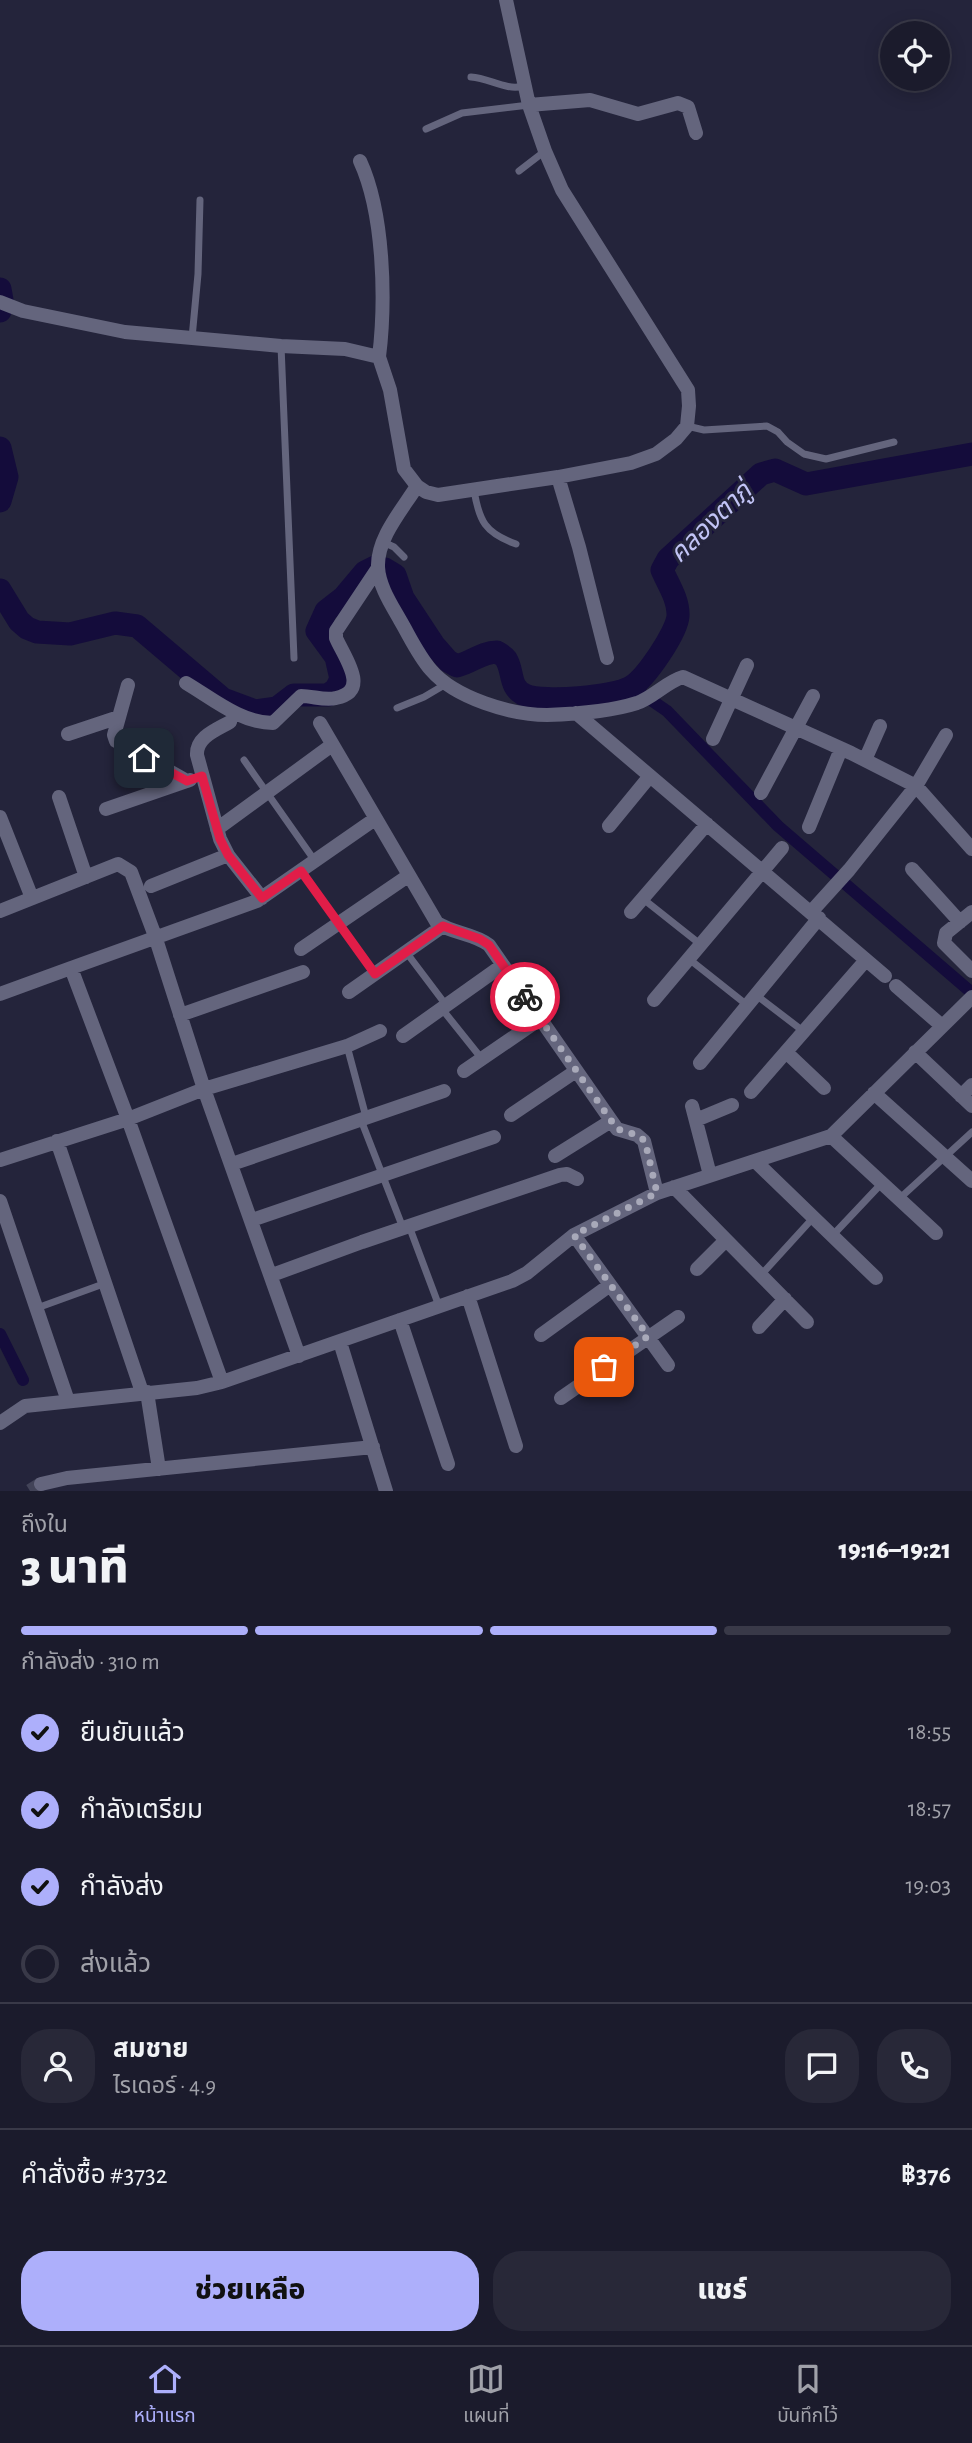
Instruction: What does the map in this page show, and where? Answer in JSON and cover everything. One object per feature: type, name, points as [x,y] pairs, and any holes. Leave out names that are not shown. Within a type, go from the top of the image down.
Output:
[{"type":"street","points":[[360,160],[370,187],[381,257],[383,326],[379,357],[390,390],[404,469],[417,486],[438,495],[558,477],[631,463],[656,454],[676,439],[687,426],[688,390],[562,190],[529,105],[506,0]]},
{"type":"street","points":[[529,105],[590,100],[638,114],[678,103],[688,107],[696,134]]},
{"type":"street","points":[[0,302],[23,311],[125,332],[345,349],[379,357]]},
{"type":"street","points":[[558,477],[607,658]]},
{"type":"street","points":[[186,683],[240,715],[265,723],[273,723],[301,696],[333,699],[345,695],[353,688],[355,680],[336,638],[337,632],[378,568],[383,542],[417,486]]},
{"type":"street","points":[[378,568],[386,594],[418,652],[432,672],[454,689],[493,706],[544,715],[590,713],[637,703],[682,677],[916,786],[970,842]]},
{"type":"street","points":[[713,739],[747,665]]},
{"type":"street","points":[[128,685],[114,735],[116,741],[194,778]]},
{"type":"street","points":[[761,793],[813,696]]},
{"type":"street","points":[[576,713],[942,1026]]},
{"type":"street","points":[[68,734],[119,717]]},
{"type":"street","points":[[230,722],[201,740],[197,748],[194,778],[228,855],[262,898]]},
{"type":"street","points":[[320,723],[437,923],[489,945],[617,1129],[637,1135],[645,1141],[657,1193]]},
{"type":"street","points":[[864,760],[880,726]]},
{"type":"street","points":[[700,1063],[751,1000],[835,886],[916,786],[946,735]]},
{"type":"street","points":[[217,829],[332,745]]},
{"type":"street","points":[[809,827],[841,749]]},
{"type":"street","points":[[609,826],[650,776]]},
{"type":"street","points":[[106,809],[194,778]]},
{"type":"street","points":[[59,797],[86,877]]},
{"type":"street","points":[[0,817],[32,898]]},
{"type":"street","points":[[0,994],[262,898],[375,819]]},
{"type":"street","points":[[631,912],[707,824]]},
{"type":"street","points":[[654,1000],[782,848]]},
{"type":"street","points":[[151,886],[228,855]]},
{"type":"street","points":[[0,911],[118,864],[131,872],[155,936],[204,1089],[299,1356]]},
{"type":"street","points":[[912,869],[960,922]]},
{"type":"street","points":[[301,949],[408,876]]},
{"type":"street","points":[[972,912],[946,933],[944,943],[972,971]]},
{"type":"street","points":[[349,992],[443,926]]},
{"type":"street","points":[[751,1093],[866,960]]},
{"type":"street","points":[[403,1036],[503,965]]},
{"type":"street","points":[[71,968],[222,1382]]},
{"type":"street","points":[[180,1015],[303,972]]},
{"type":"street","points":[[0,1423],[25,1406],[197,1388],[222,1382],[520,1278],[574,1235],[657,1193],[831,1136],[970,1000]]},
{"type":"street","points":[[464,1072],[540,1019]]},
{"type":"street","points":[[0,1160],[128,1119],[204,1089],[347,1046],[380,1031]]},
{"type":"street","points":[[786,1052],[824,1088]]},
{"type":"street","points":[[915,1052],[968,1096]]},
{"type":"street","points":[[511,1115],[576,1071]]},
{"type":"street","points":[[232,1164],[444,1091]]},
{"type":"street","points":[[874,1093],[972,1181]]},
{"type":"street","points":[[710,1175],[694,1113],[732,1105]]},
{"type":"street","points":[[555,1156],[611,1121]]},
{"type":"street","points":[[831,1136],[936,1233]]},
{"type":"street","points":[[252,1220],[494,1137]]},
{"type":"street","points":[[57,1141],[145,1392],[159,1469]]},
{"type":"street","points":[[755,1161],[876,1278]]},
{"type":"street","points":[[272,1275],[560,1175],[567,1174],[577,1179]]},
{"type":"street","points":[[674,1187],[807,1322]]},
{"type":"street","points":[[0,1201],[68,1401]]},
{"type":"street","points":[[574,1235],[668,1365]]},
{"type":"street","points":[[697,1269],[726,1240]]},
{"type":"street","points":[[541,1335],[610,1285]]},
{"type":"street","points":[[468,1296],[516,1446]]},
{"type":"street","points":[[759,1327],[785,1299]]},
{"type":"street","points":[[561,1398],[678,1317]]},
{"type":"street","points":[[400,1320],[448,1464]]},
{"type":"street","points":[[340,1342],[386,1491]]},
{"type":"street","points":[[41,1484],[67,1478],[373,1447]]},
{"type":"lane","points":[[471,77],[484,77],[515,89],[525,86]]},
{"type":"lane","points":[[426,129],[462,113],[529,105]]},
{"type":"lane","points":[[519,171],[545,151]]},
{"type":"lane","points":[[192,338],[198,274],[200,200]]},
{"type":"lane","points":[[281,346],[294,658]]},
{"type":"lane","points":[[687,426],[704,430],[767,426],[804,454],[826,459],[894,442]]},
{"type":"lane","points":[[474,490],[477,511],[486,526],[494,535],[516,544]]},
{"type":"lane","points":[[383,542],[394,547],[404,558]]},
{"type":"lane","points":[[397,708],[447,684]]},
{"type":"lane","points":[[244,760],[315,860]]},
{"type":"lane","points":[[301,871],[375,974]]},
{"type":"lane","points":[[642,898],[701,944]]},
{"type":"lane","points":[[406,952],[482,1059]]},
{"type":"lane","points":[[689,959],[803,1032]]},
{"type":"lane","points":[[347,1046],[364,1118],[383,1174],[439,1306]]},
{"type":"lane","points":[[899,1199],[972,1132]]},
{"type":"lane","points":[[832,1237],[882,1183]]},
{"type":"lane","points":[[761,1275],[813,1218]]},
{"type":"lane","points":[[37,1308],[107,1283]]},
{"type":"waterway","points":[[0,289],[0,311]]},
{"type":"waterway","points":[[0,448],[7,477],[0,501]]},
{"type":"waterway","name":"คลองตาภู่","points":[[0,590],[19,621],[37,632],[70,634],[115,623],[137,626],[223,699],[255,711],[277,708],[294,695],[328,695],[336,689],[341,679],[336,657],[317,631],[326,611],[344,597],[365,572],[375,567],[395,575],[403,598],[434,645],[448,661],[457,666],[497,652],[506,659],[516,688],[525,695],[562,699],[610,694],[622,691],[637,682],[652,665],[672,633],[678,610],[662,570],[668,559],[761,474],[775,470],[806,484],[972,454]]},
{"type":"waterway","points":[[632,687],[667,711],[778,826],[972,993]]},
{"type":"waterway","points":[[0,1334],[23,1380]]},
{"type":"tunnel","points":[[30,1491],[41,1484]]},
{"type":"way so far","points":[[525,997],[617,1129],[637,1135],[645,1141],[657,1193],[574,1235],[648,1336],[604,1367]]},
{"type":"route","points":[[144,758],[187,781],[202,776],[220,839],[228,855],[262,898],[301,871],[375,974],[443,926],[448,930],[480,939],[489,945],[525,997]]}]
